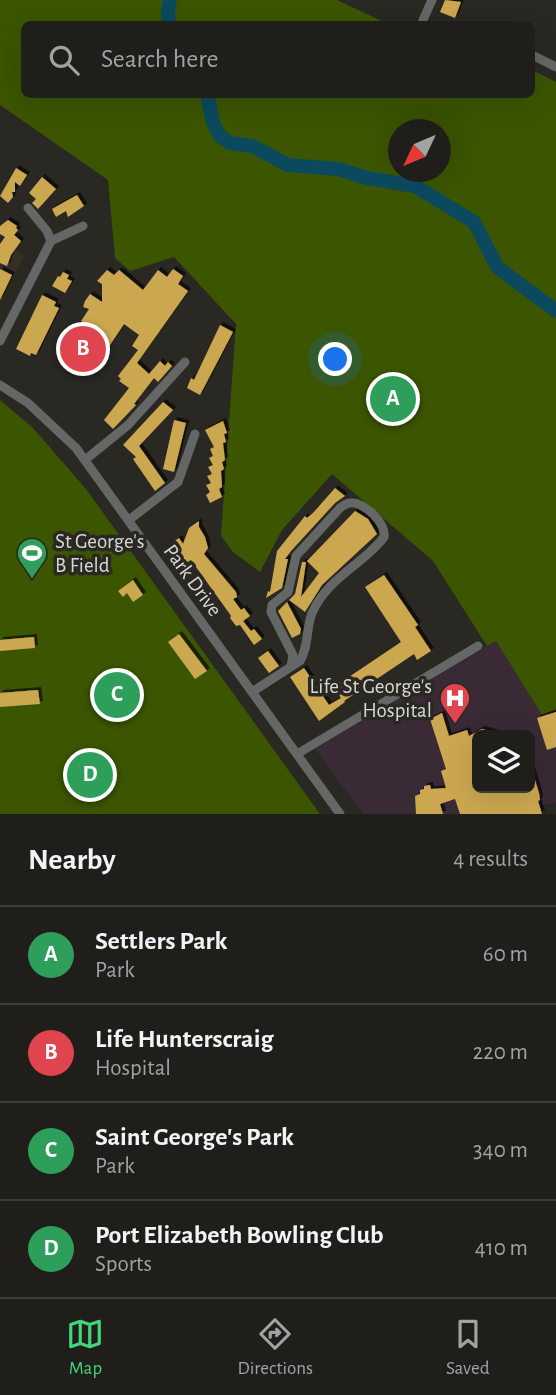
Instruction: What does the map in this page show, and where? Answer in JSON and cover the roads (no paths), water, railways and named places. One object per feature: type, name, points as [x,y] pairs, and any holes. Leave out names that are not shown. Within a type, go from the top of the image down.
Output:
[{"type":"street","points":[[423,20],[432,0]]},
{"type":"street","points":[[535,57],[556,67]]},
{"type":"street","points":[[28,208],[47,231],[51,242]]},
{"type":"street","points":[[0,341],[51,242],[83,226]]},
{"type":"street","points":[[85,460],[128,425],[185,362]]},
{"type":"street","name":"Park Drive","points":[[0,385],[48,420],[85,460],[340,814]]},
{"type":"street","points":[[129,520],[178,482],[195,434]]},
{"type":"street","points":[[252,692],[297,663],[303,655],[312,613],[339,577],[384,537],[383,524],[357,503],[348,503],[340,508],[296,556],[288,592],[272,605],[271,612],[293,655],[291,666]]},
{"type":"street","points":[[297,754],[478,646]]},
{"type":"waterway","points":[[169,21],[170,0]]},
{"type":"waterway","points":[[208,98],[213,123],[220,136],[230,143],[252,146],[288,165],[338,169],[367,178],[415,186],[474,222],[497,267],[556,311]]},
{"type":"place","name":"Life Hunterscraig","points":[[83,349]]},
{"type":"place","name":"Settlers Park","points":[[393,399]]},
{"type":"place","name":"St George's B Field","points":[[32,580]]},
{"type":"place","name":"Saint George's Park","points":[[117,695]]},
{"type":"place","name":"Life St George's Hospital","points":[[455,725]]},
{"type":"place","name":"Port Elizabeth Bowling Club","points":[[90,775]]}]
